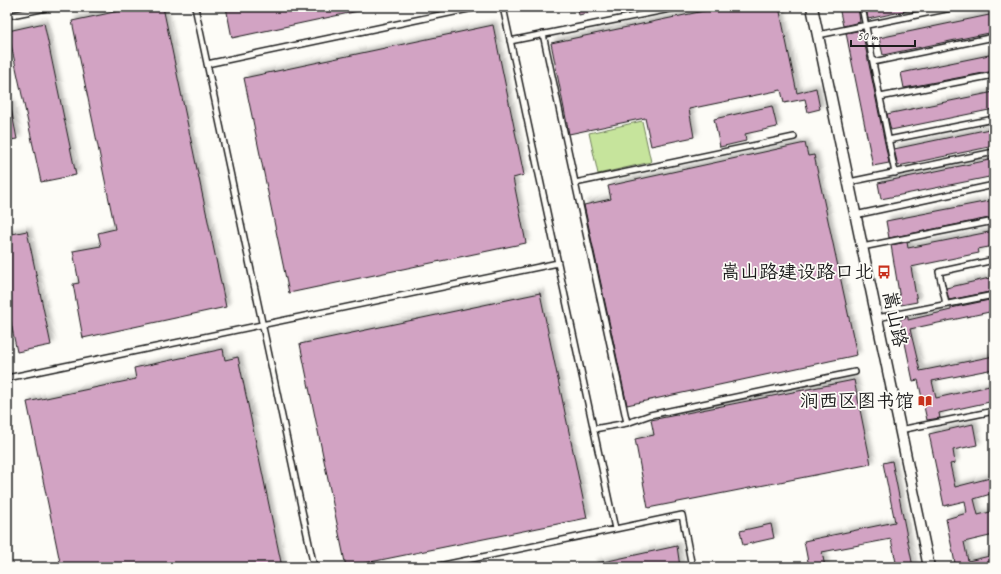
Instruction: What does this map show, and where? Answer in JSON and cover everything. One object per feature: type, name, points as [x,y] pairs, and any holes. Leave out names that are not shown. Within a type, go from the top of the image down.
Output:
[{"type":"street","name":"嵩山路","points":[[812,7],[820,35],[903,430],[934,567]]},
{"type":"street","name":"嵩山路","points":[[817,7],[820,35]]},
{"type":"street","name":"嵩山路","points":[[903,430],[929,567]]},
{"type":"lane","points":[[7,16],[51,7]]},
{"type":"lane","points":[[195,7],[314,567]]},
{"type":"lane","points":[[207,64],[478,7]]},
{"type":"lane","points":[[503,7],[615,529]]},
{"type":"lane","points":[[510,41],[680,7]]},
{"type":"lane","points":[[862,7],[895,173]]},
{"type":"lane","points":[[820,35],[956,7]]},
{"type":"lane","points":[[543,34],[627,423]]},
{"type":"lane","points":[[873,62],[994,37]]},
{"type":"lane","points":[[880,97],[994,75]]},
{"type":"lane","points":[[888,140],[994,119]]},
{"type":"lane","points":[[575,183],[794,137]]},
{"type":"lane","points":[[851,182],[994,152]]},
{"type":"lane","points":[[858,215],[994,185]]},
{"type":"lane","points":[[865,246],[994,221]]},
{"type":"lane","points":[[946,304],[939,272],[994,260]]},
{"type":"lane","points":[[7,378],[558,263]]},
{"type":"lane","points":[[879,317],[994,295]]},
{"type":"lane","points":[[594,429],[627,423],[650,415],[855,372]]},
{"type":"lane","points":[[903,430],[994,411]]},
{"type":"lane","points":[[434,567],[682,515],[692,567]]},
{"type":"green space","points":[[642,121],[651,162],[598,174],[589,133]]},
{"type":"building","points":[[138,7],[163,7],[226,307],[83,338],[73,284],[79,283],[73,251],[101,246],[98,233],[115,229],[72,21]]},
{"type":"building","points":[[226,7],[363,7],[363,10],[232,38]]},
{"type":"building","points":[[577,7],[600,7],[600,10],[579,15]]},
{"type":"building","points":[[723,7],[779,7],[797,93],[816,88],[820,109],[808,112],[805,99],[784,103],[781,90],[689,109],[694,137],[651,146],[645,118],[569,134],[551,43]]},
{"type":"building","points":[[839,7],[858,7],[860,22],[843,26]]},
{"type":"building","points":[[866,7],[910,7],[910,10],[868,19]]},
{"type":"building","points":[[994,14],[994,32],[883,55],[879,38]]},
{"type":"building","points":[[44,23],[76,175],[41,182],[8,31]]},
{"type":"building","points":[[493,25],[524,175],[513,178],[526,243],[289,293],[244,78]]},
{"type":"building","points":[[862,30],[889,163],[873,166],[846,33]]},
{"type":"building","points":[[994,54],[994,71],[904,88],[901,73]]},
{"type":"building","points":[[994,92],[994,109],[891,130],[887,114]]},
{"type":"building","points":[[7,103],[10,103],[17,139],[11,140],[7,120]]},
{"type":"building","points":[[772,106],[777,127],[745,134],[746,141],[720,147],[714,119]]},
{"type":"building","points":[[994,128],[994,146],[898,166],[894,149]]},
{"type":"building","points":[[805,143],[808,156],[814,155],[857,355],[627,405],[584,205],[611,199],[608,186]]},
{"type":"building","points":[[994,159],[994,176],[881,199],[878,183]]},
{"type":"building","points":[[994,200],[994,217],[889,238],[886,221]]},
{"type":"building","points":[[27,231],[51,345],[17,352],[7,304],[7,235]]},
{"type":"building","points":[[994,231],[994,246],[978,249],[979,253],[911,267],[917,302],[901,305],[891,245],[907,242],[908,248]]},
{"type":"building","points":[[994,277],[994,291],[949,300],[946,288]]},
{"type":"building","points":[[540,293],[587,518],[346,567],[300,344]]},
{"type":"building","points":[[994,299],[994,311],[910,329],[920,371],[994,356],[994,369],[932,381],[936,398],[994,385],[994,401],[939,413],[940,418],[927,420],[918,380],[913,381],[900,319],[908,317],[908,320],[951,310],[951,308]]},
{"type":"building","points":[[223,349],[225,360],[238,357],[282,567],[61,567],[27,402],[136,379],[134,368]]},
{"type":"building","points":[[854,380],[871,464],[648,508],[635,439],[654,435],[651,420]]},
{"type":"building","points":[[973,424],[977,445],[953,450],[955,463],[950,464],[955,487],[994,477],[994,493],[974,499],[978,515],[994,511],[994,535],[964,542],[968,561],[994,555],[994,567],[952,567],[951,564],[955,563],[946,519],[967,513],[965,501],[944,506],[929,434]]},
{"type":"building","points":[[892,461],[913,567],[897,567],[891,539],[822,552],[825,567],[809,567],[804,541],[895,522],[883,463]]},
{"type":"building","points":[[771,524],[774,538],[743,545],[740,531]]},
{"type":"building","points":[[677,546],[680,567],[645,567],[645,565],[594,567],[594,564]]},
{"type":"place","name":"嵩山路建设路口北","points":[[884,272]]},
{"type":"place","name":"涧西区图书馆","points":[[925,401]]}]
